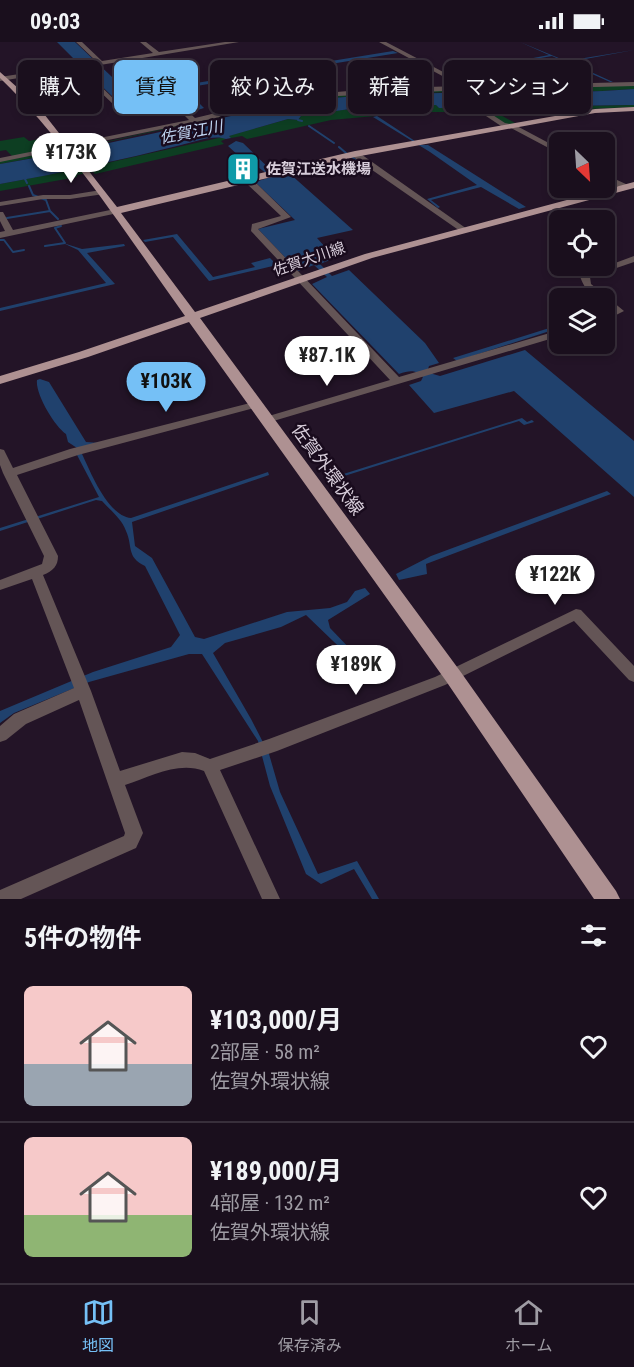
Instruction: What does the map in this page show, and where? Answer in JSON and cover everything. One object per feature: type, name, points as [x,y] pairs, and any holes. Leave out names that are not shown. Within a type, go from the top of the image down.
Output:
[{"type":"main road","name":"佐賀外環状線","points":[[1,77],[34,107],[88,174],[453,676],[608,899]]},
{"type":"main road","points":[[115,211],[355,154],[595,111],[634,109]]},
{"type":"main road","name":"佐賀大川線","points":[[0,380],[120,345],[332,268],[463,229],[630,187]]},
{"type":"street","points":[[79,42],[98,60]]},
{"type":"street","points":[[143,42],[157,54]]},
{"type":"street","points":[[102,63],[236,42]]},
{"type":"street","points":[[382,42],[444,74]]},
{"type":"street","points":[[1,77],[18,75]]},
{"type":"street","points":[[591,85],[634,84]]},
{"type":"street","points":[[0,160],[67,148],[282,101],[327,94],[391,89],[444,88]]},
{"type":"street","points":[[102,90],[115,103],[167,95],[192,119]]},
{"type":"street","points":[[486,114],[503,125],[518,125],[549,145]]},
{"type":"street","points":[[355,154],[463,229]]},
{"type":"street","points":[[248,180],[287,217],[255,226],[254,229],[397,381]]},
{"type":"street","points":[[615,181],[630,187]]},
{"type":"street","points":[[0,204],[39,197],[70,197],[101,192]]},
{"type":"street","points":[[0,235],[115,211]]},
{"type":"street","points":[[0,214],[10,232]]},
{"type":"street","points":[[591,288],[587,285],[585,276],[634,259]]},
{"type":"street","points":[[266,420],[549,336]]},
{"type":"street","points":[[9,473],[80,451],[254,405]]},
{"type":"street","points":[[0,453],[51,556],[47,568],[0,585]]},
{"type":"street","points":[[0,899],[130,842],[134,833],[81,685],[36,573]]},
{"type":"street","points":[[116,780],[182,759],[195,760],[210,766],[264,748],[453,676],[576,614],[634,676]]},
{"type":"street","points":[[0,735],[20,719],[81,685]]},
{"type":"street","points":[[210,766],[271,899]]},
{"type":"green space","points":[[634,85],[634,89],[591,91],[591,86]]},
{"type":"green space","points":[[432,89],[444,89],[444,92],[432,92]]},
{"type":"green space","points":[[348,94],[348,97],[336,98],[336,95]]},
{"type":"green space","points":[[432,105],[444,108],[444,112],[432,112]]},
{"type":"green space","points":[[634,105],[634,107],[591,109],[591,106]]},
{"type":"green space","points":[[348,110],[348,114],[398,114],[331,120],[247,139],[242,136],[231,138],[228,136],[288,119],[298,120],[301,116],[336,114],[336,111]]},
{"type":"green space","points":[[235,114],[40,157],[0,164],[0,161],[83,147]]},
{"type":"green space","points":[[488,114],[499,114],[515,123],[505,125]]},
{"type":"green space","points":[[24,137],[29,141],[50,137],[57,148],[13,157],[6,150],[0,151],[0,141]]},
{"type":"green space","points":[[223,137],[226,139],[221,141],[224,144],[95,174],[93,172],[0,191],[0,184]]},
{"type":"water","points":[[57,42],[75,42],[94,60],[75,60]]},
{"type":"water","points":[[520,42],[564,60],[552,56],[523,60],[549,55]]},
{"type":"water","points":[[634,50],[580,60],[572,60]]},
{"type":"water","points":[[393,51],[398,53],[348,60],[336,63],[336,60]]},
{"type":"water","points":[[102,68],[114,79],[114,98],[102,86]]},
{"type":"water","points":[[591,72],[613,82],[591,73]]},
{"type":"water","points":[[210,81],[210,84],[198,86],[198,83]]},
{"type":"water","points":[[634,89],[634,105],[591,106],[591,91]]},
{"type":"water","points":[[444,93],[444,108],[432,105],[432,94]]},
{"type":"water","points":[[348,97],[348,109],[336,111],[336,98]]},
{"type":"water","points":[[198,102],[204,108],[198,110]]},
{"type":"water","name":"佐賀江川","points":[[238,114],[315,114],[301,116],[298,120],[288,119],[229,136],[231,138],[204,139],[113,161],[0,184],[0,164],[96,146]]},
{"type":"water","points":[[377,116],[421,145],[428,145],[526,207],[519,209],[481,187],[431,200],[440,207],[438,208],[427,199],[477,185],[430,152],[373,117]]},
{"type":"water","points":[[236,141],[243,143],[277,176],[289,173],[353,230],[317,238],[335,258],[320,264],[332,276],[349,270],[425,343],[439,363],[429,366],[428,369],[433,374],[440,376],[525,350],[634,441],[634,497],[514,391],[434,413],[409,385],[421,381],[423,377],[412,371],[399,374],[312,284],[327,277],[314,265],[298,271],[258,229],[295,220],[255,182],[271,177],[258,167],[249,166],[254,164],[240,157],[228,146]]},
{"type":"water","points":[[177,234],[213,277],[255,267],[251,263],[270,258],[277,265],[209,281],[173,237],[145,242],[143,240]]},
{"type":"water","points":[[63,243],[82,249],[124,244],[125,246],[87,253],[115,284],[0,311],[0,308],[106,283],[78,250]]},
{"type":"water","points":[[549,328],[549,331],[457,361],[453,358]]},
{"type":"water","points":[[37,380],[49,382],[86,442],[100,443],[85,446],[82,454],[101,492],[115,510],[123,515],[131,518],[268,472],[269,475],[132,522],[135,546],[152,558],[195,637],[204,639],[287,612],[330,608],[347,602],[355,591],[365,588],[370,594],[328,620],[330,628],[379,679],[359,666],[306,615],[281,627],[225,643],[213,653],[269,754],[280,792],[318,874],[357,861],[379,899],[372,899],[354,869],[321,884],[306,874],[270,786],[258,741],[202,654],[189,654],[89,682],[14,713],[0,723],[0,711],[93,672],[171,647],[180,635],[145,566],[132,555],[124,527],[102,501],[96,500],[0,531],[0,528],[99,497],[77,455],[77,448],[68,442],[66,434],[57,425],[42,401],[37,386]]},
{"type":"water","points":[[522,418],[527,422],[532,420],[534,422],[524,425],[519,421],[338,478],[337,476]]},
{"type":"water","points":[[607,491],[611,494],[426,564],[427,574],[399,580],[396,574],[431,556]]},
{"type":"waterway","points":[[298,120],[302,121]]},
{"type":"waterway","points":[[309,126],[334,143]]},
{"type":"waterway","points":[[339,147],[346,153]]},
{"type":"waterway","points":[[352,157],[365,167]]},
{"type":"waterway","points":[[25,179],[27,183]]},
{"type":"waterway","points":[[29,186],[33,195],[46,200],[50,211]]},
{"type":"waterway","points":[[7,218],[50,211]]},
{"type":"waterway","points":[[50,211],[58,219]]},
{"type":"waterway","points":[[45,246],[65,243],[55,228],[61,226]]},
{"type":"waterway","points":[[0,240],[4,240],[13,252],[24,250]]},
{"type":"place","name":"佐賀江送水機場","points":[[243,169]]}]
